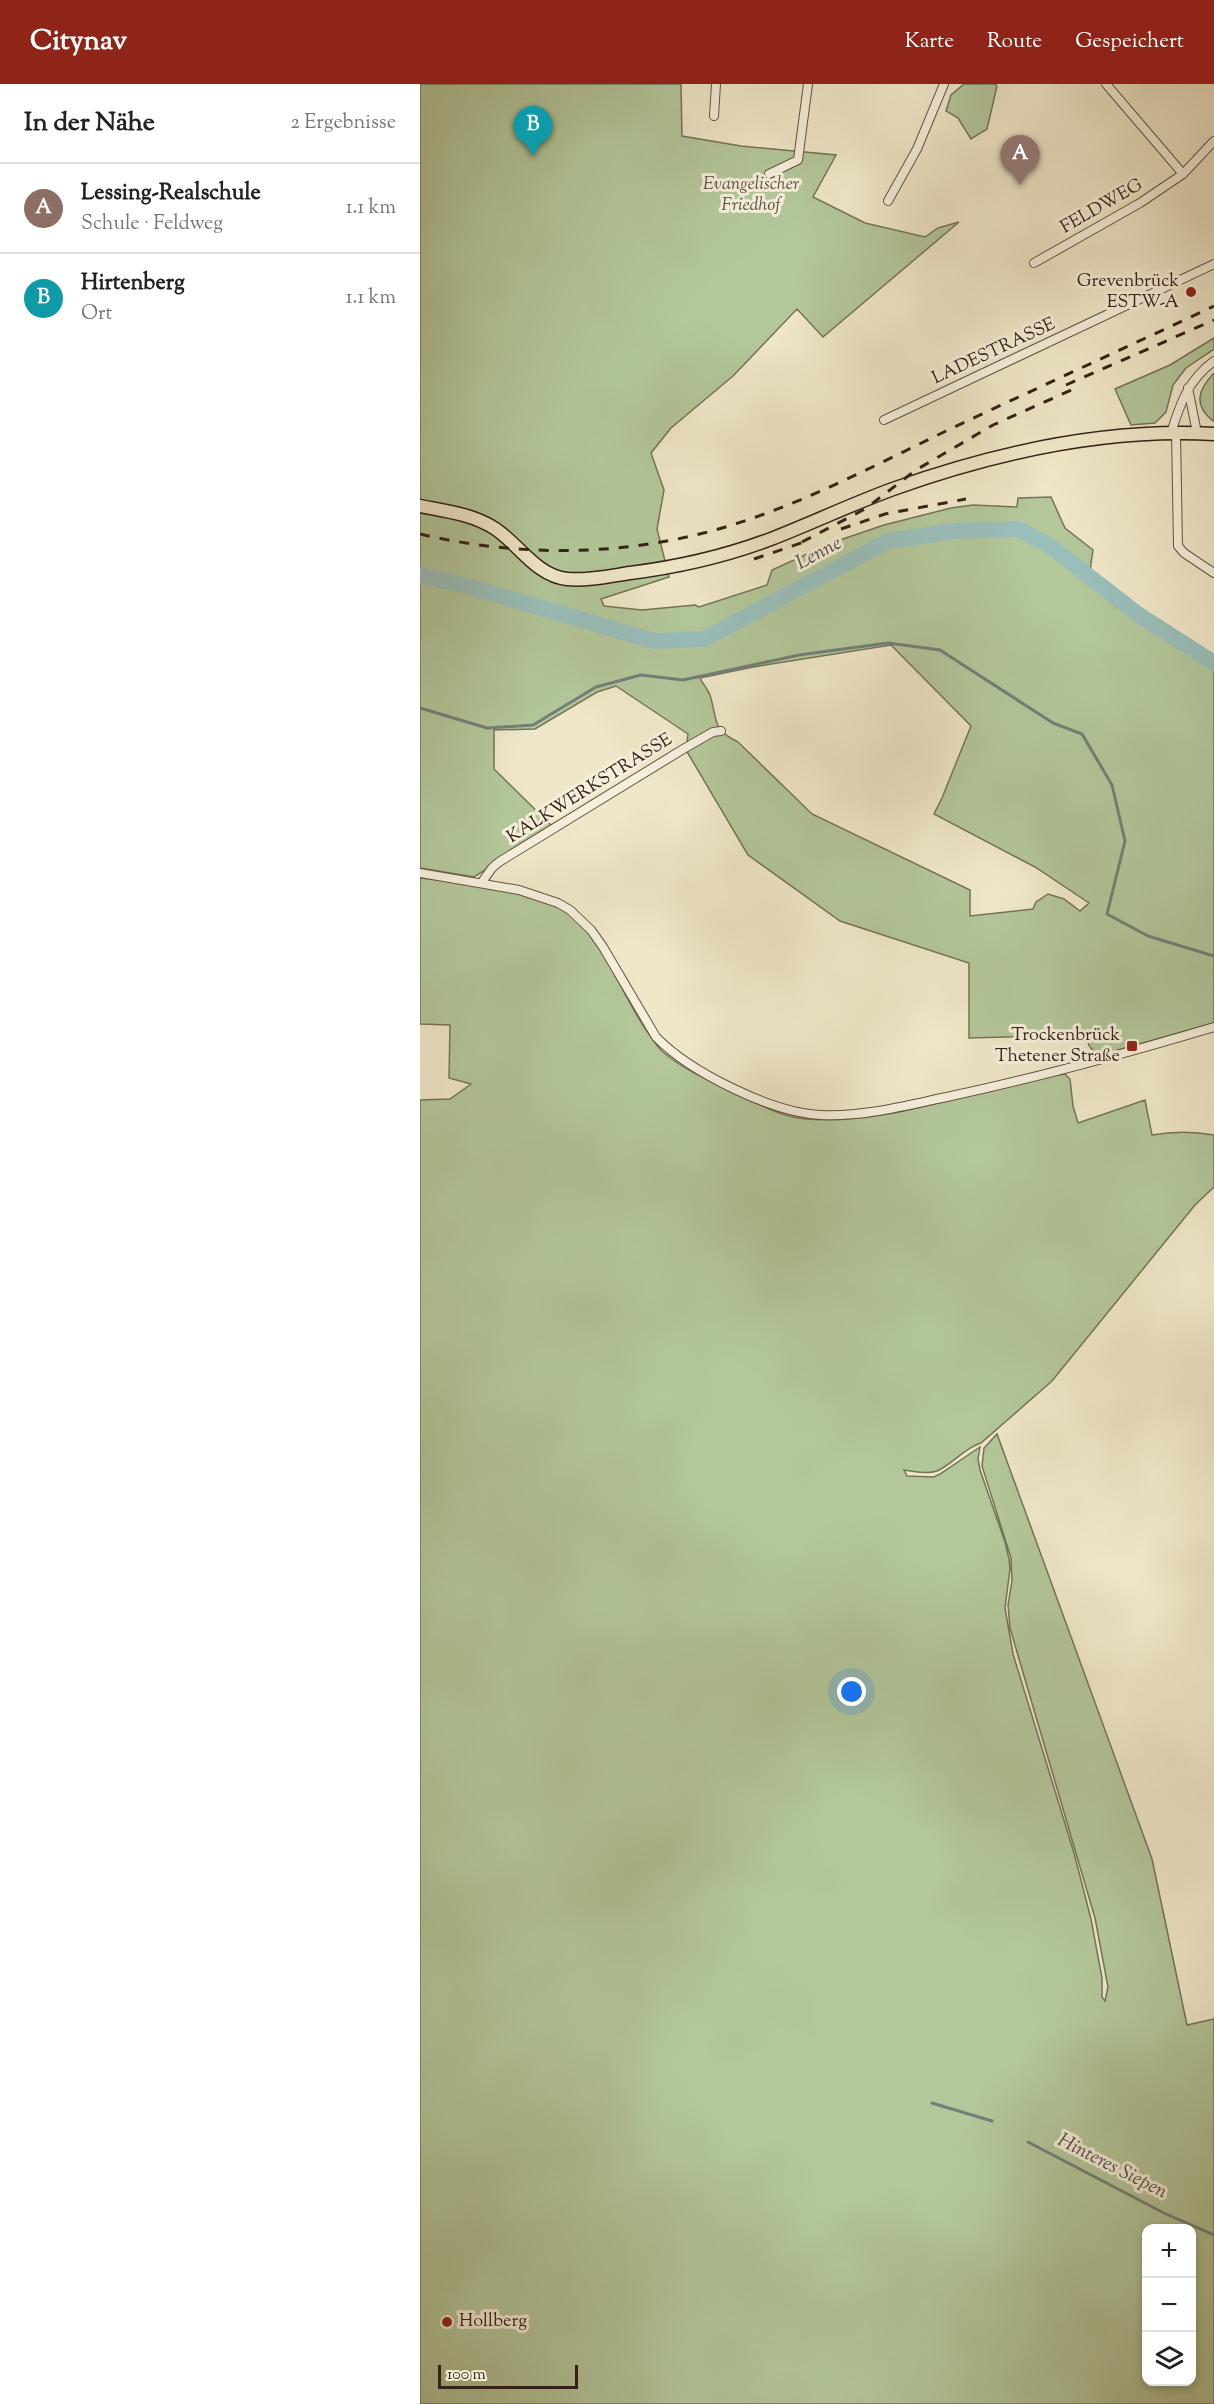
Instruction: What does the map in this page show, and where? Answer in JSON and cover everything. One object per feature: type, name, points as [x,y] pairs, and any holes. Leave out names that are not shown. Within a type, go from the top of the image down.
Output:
[{"type":"main road","points":[[420,506],[460,514],[485,523],[507,538],[544,570],[556,577],[574,579],[658,569],[731,552],[770,539],[892,489],[987,461],[1077,442],[1174,433],[1214,434]]},
{"type":"street","points":[[714,116],[716,84]]},
{"type":"street","points":[[769,174],[798,160],[808,84]]},
{"type":"street","points":[[888,201],[917,149],[944,84]]},
{"type":"street","points":[[1106,84],[1183,174]]},
{"type":"street","name":"FELDWEG","points":[[1034,263],[1140,203],[1183,174],[1214,141]]},
{"type":"street","name":"LADESTRASSE","points":[[884,420],[1214,264]]},
{"type":"street","points":[[1214,361],[1203,369],[1182,398],[1174,433],[1178,546],[1184,553],[1214,573]]},
{"type":"street","points":[[1188,388],[1197,433]]},
{"type":"street","name":"KALKWERKSTRASSE","points":[[482,882],[499,862],[685,748],[713,732],[721,731]]},
{"type":"street","points":[[420,873],[519,890],[558,903],[570,910],[591,930],[656,1037],[667,1048],[699,1069],[740,1090],[796,1112],[821,1115],[860,1114],[900,1107],[1019,1082],[1214,1027]]},
{"type":"green space","name":"Evangelischer Friedhof","points":[[420,84],[681,84],[682,136],[741,146],[836,155],[813,197],[865,223],[925,237],[938,228],[959,222],[823,337],[797,309],[733,376],[671,428],[651,453],[664,490],[657,529],[669,577],[601,599],[604,606],[642,610],[695,605],[699,607],[767,585],[772,570],[831,543],[884,525],[951,508],[973,505],[1017,507],[1018,498],[1051,497],[1065,528],[1093,550],[1090,575],[1097,589],[1109,601],[1145,624],[1214,659],[1214,1023],[1104,1054],[1094,1051],[1089,1046],[1087,1036],[1080,1035],[969,1038],[969,963],[840,921],[748,855],[686,750],[688,734],[616,686],[597,692],[535,729],[494,730],[494,769],[553,827],[474,877],[420,868]],"holes":[[[891,645],[971,726],[934,814],[1035,867],[1089,903],[1080,911],[1064,899],[1048,894],[1036,902],[1033,909],[970,916],[970,890],[812,814],[738,742],[723,733],[717,723],[710,695],[700,678],[753,667]]]},
{"type":"green space","points":[[964,84],[995,84],[997,86],[987,129],[971,139],[958,118],[946,111],[951,95]]},
{"type":"green space","points":[[1214,338],[1214,349],[1186,368],[1173,385],[1166,412],[1155,423],[1131,425],[1115,389],[1170,365]]},
{"type":"green space","points":[[1214,373],[1213,421],[1202,409],[1200,397],[1204,385]]},
{"type":"green space","points":[[420,878],[476,884],[513,891],[565,911],[590,935],[639,1020],[661,1050],[697,1075],[760,1105],[796,1118],[839,1120],[904,1111],[1033,1079],[1065,1074],[1070,1079],[1073,1106],[1078,1123],[1145,1100],[1152,1135],[1183,1132],[1214,1135],[1214,1187],[1195,1205],[1052,1381],[981,1443],[969,1448],[943,1468],[929,1473],[904,1470],[907,1476],[934,1477],[980,1447],[978,1459],[980,1470],[1009,1559],[1010,1569],[1005,1608],[1013,1654],[1074,1853],[1091,1919],[1102,1978],[1102,1997],[1105,2001],[1108,1987],[1095,1918],[1010,1628],[1008,1605],[1012,1581],[1011,1558],[982,1466],[984,1448],[997,1434],[1152,1859],[1187,2025],[1214,2019],[1214,2404],[420,2404],[420,1100],[450,1099],[471,1084],[449,1078],[450,1025],[420,1024]]},
{"type":"waterway","name":"Lenne","points":[[420,575],[467,586],[654,641],[704,639],[888,541],[956,531],[1018,529],[1050,546],[1139,615],[1214,663]]},
{"type":"waterway","points":[[420,708],[487,728],[533,725],[596,687],[641,675],[683,680],[799,655],[888,643],[940,650],[1053,723],[1082,734],[1112,785],[1125,841],[1107,914],[1148,936],[1214,956]]},
{"type":"waterway","name":"Hinteres Siepen","points":[[932,2103],[992,2121]]},
{"type":"waterway","name":"Hinteres Siepen","points":[[1028,2142],[1164,2213],[1214,2235]]},
{"type":"railway","points":[[420,534],[504,548],[589,550],[674,540],[715,530],[756,517],[828,488],[1214,306]]},
{"type":"railway","points":[[1066,385],[1214,320]]},
{"type":"railway","points":[[802,542],[865,509],[916,470],[993,425],[1078,387]]},
{"type":"railway","points":[[841,529],[885,514],[966,499]]},
{"type":"railway","points":[[754,559],[810,540]]},
{"type":"place","name":"Hirtenberg","points":[[533,156]]},
{"type":"place","name":"Lessing-Realschule","points":[[1020,185]]},
{"type":"place","name":"Grevenbrück ESTW-A","points":[[1191,292]]},
{"type":"place","name":"Trockenbrück Thetener Straße","points":[[1132,1046]]},
{"type":"place","name":"Hollberg","points":[[447,2322]]}]
